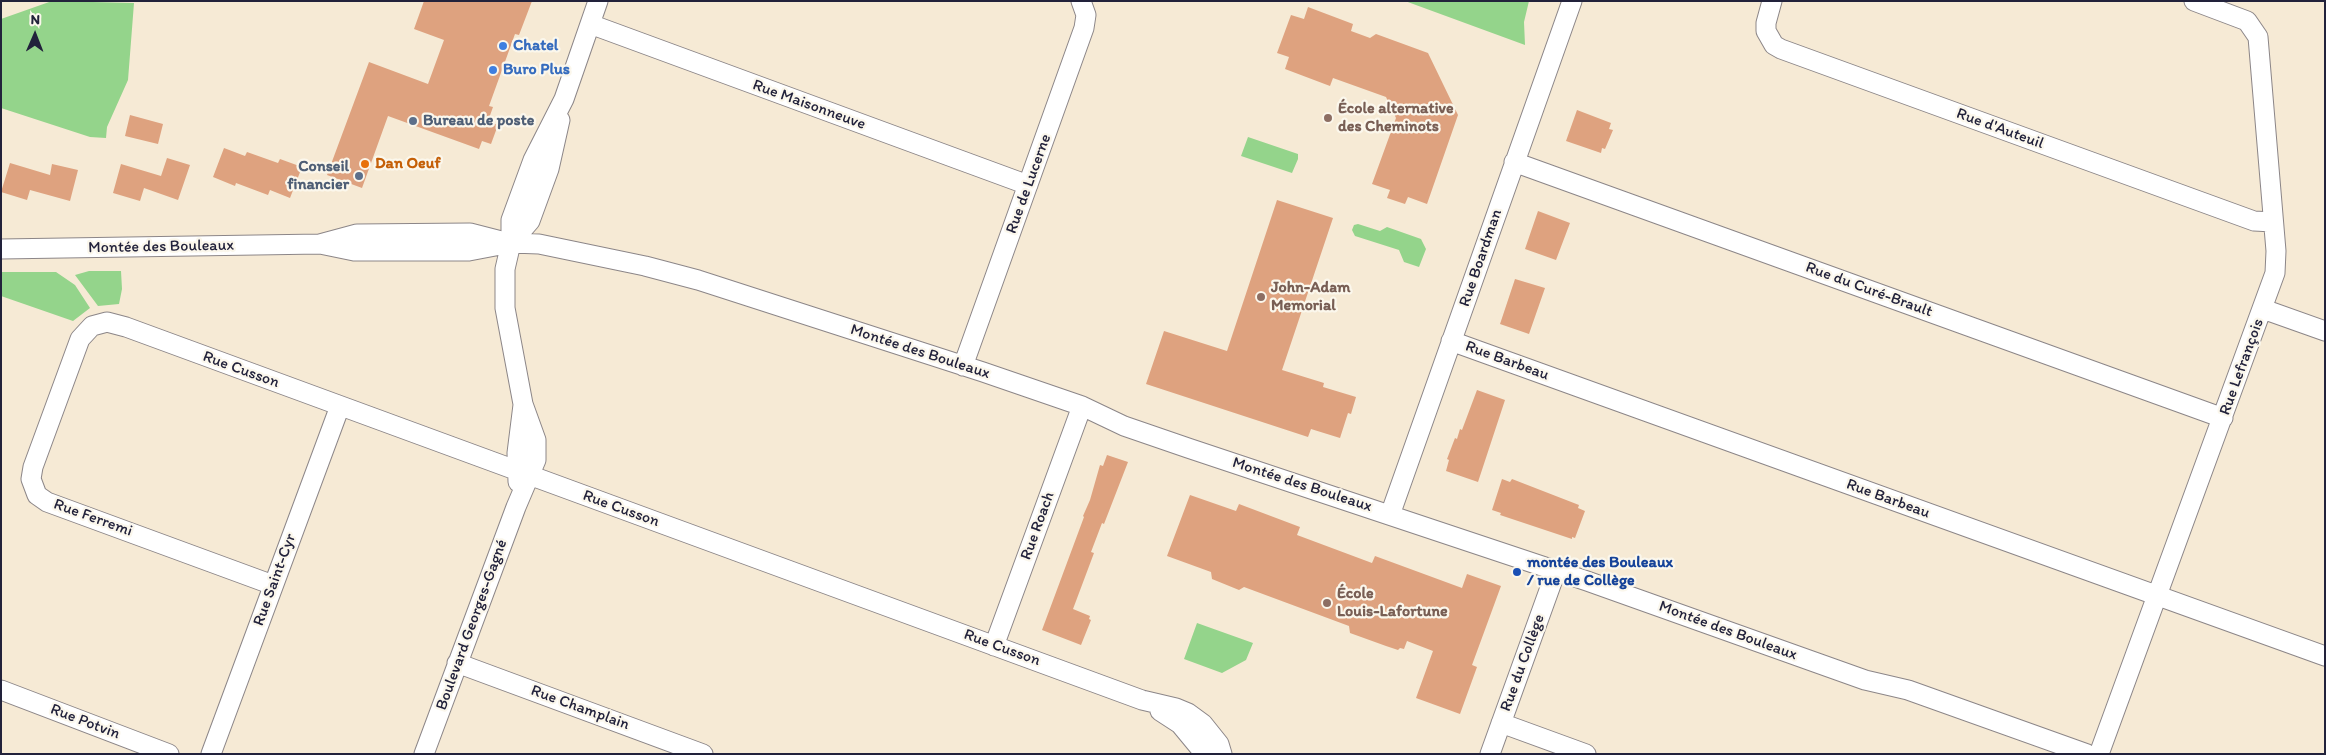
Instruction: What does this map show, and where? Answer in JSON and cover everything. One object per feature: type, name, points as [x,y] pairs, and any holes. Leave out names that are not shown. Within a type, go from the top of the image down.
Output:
[{"type":"street","name":"Boulevard Georges-Gagné","points":[[424,754],[520,496],[524,473],[536,460],[537,449],[534,432],[523,404],[504,302],[505,269],[511,243],[510,220],[533,160],[564,99],[598,1]]},
{"type":"street","name":"Rue de Lucerne","points":[[963,366],[1084,28],[1086,15],[1081,1]]},
{"type":"street","name":"Rue Boardman","points":[[1390,515],[1572,1]]},
{"type":"street","name":"Rue d'Auteuil","points":[[1772,1],[1766,23],[1766,31],[1774,45],[1781,49],[2254,221],[2273,222]]},
{"type":"street","name":"Rue Lefrançois","points":[[2099,754],[2275,273],[2273,222],[2258,37],[2247,21],[2194,1]]},
{"type":"street","name":"Rue Maisonneuve","points":[[590,24],[1028,185]]},
{"type":"street","name":"Rue du Curé-Brault","points":[[1514,162],[2223,418]]},
{"type":"street","name":"Montée des Bouleaux","points":[[1,249],[320,244],[357,234],[470,233],[511,243],[542,245],[673,273],[1082,406],[1133,429],[1390,515],[1865,680],[1913,691],[2087,754]]},
{"type":"street","points":[[2263,309],[2325,331]]},
{"type":"street","name":"Rue Cusson","points":[[100,323],[116,324],[1142,700],[1176,708],[1196,719],[1219,744],[1222,754]]},
{"type":"street","name":"Rue Ferremi","points":[[100,323],[86,331],[77,346],[33,467],[30,479],[37,495],[47,502],[274,585]]},
{"type":"street","name":"Rue Barbeau","points":[[1452,341],[2325,656]]},
{"type":"street","name":"Rue Saint-Cyr","points":[[211,754],[340,406]]},
{"type":"street","name":"Rue Roach","points":[[994,646],[1082,406]]},
{"type":"street","name":"Rue du Collège","points":[[1490,754],[1556,572]]},
{"type":"street","name":"Rue Champlain","points":[[457,663],[703,754]]},
{"type":"street","name":"Rue Potvin","points":[[1,690],[169,754]]},
{"type":"street","name":"Rue Cusson","points":[[1142,700],[1180,724],[1199,747],[1208,754]]},
{"type":"street","points":[[1501,722],[1586,754]]},
{"type":"green space","points":[[52,1],[134,3],[128,80],[107,127],[106,138],[90,137],[1,108],[1,19]]},
{"type":"green space","points":[[1405,1],[1529,1],[1524,22],[1525,45]]},
{"type":"green space","points":[[1248,137],[1298,154],[1298,159],[1292,173],[1241,156]]},
{"type":"green space","points":[[1358,224],[1380,231],[1387,227],[1421,239],[1426,249],[1419,267],[1404,262],[1399,250],[1355,236],[1352,230],[1354,225]]},
{"type":"green space","points":[[89,271],[121,271],[122,289],[119,304],[98,306],[75,275]]},
{"type":"green space","points":[[1,272],[56,272],[75,285],[90,308],[73,321],[1,296]]},
{"type":"green space","points":[[1197,623],[1253,643],[1246,660],[1222,673],[1184,659]]},
{"type":"building","points":[[424,1],[532,1],[519,35],[515,34],[489,106],[493,107],[488,121],[498,125],[491,144],[482,141],[479,149],[388,116],[362,188],[327,175],[369,62],[428,84],[444,40],[414,29]]},
{"type":"building","points":[[1308,7],[1353,24],[1351,31],[1370,38],[1376,34],[1428,53],[1458,115],[1427,204],[1408,197],[1405,204],[1387,198],[1390,190],[1372,184],[1396,118],[1386,97],[1333,78],[1330,86],[1285,69],[1289,57],[1277,53],[1291,15],[1304,19]]},
{"type":"building","points":[[1577,110],[1611,123],[1609,129],[1613,130],[1605,149],[1602,148],[1601,153],[1566,141]]},
{"type":"building","points":[[130,115],[163,124],[158,144],[125,136]]},
{"type":"building","points":[[224,148],[245,156],[247,152],[278,163],[280,159],[302,167],[290,198],[270,190],[268,195],[236,183],[235,186],[213,177]]},
{"type":"building","points":[[167,158],[190,165],[178,200],[144,188],[140,201],[113,193],[121,164],[161,176]]},
{"type":"building","points":[[10,163],[50,175],[52,164],[78,170],[70,201],[30,190],[27,200],[1,192]]},
{"type":"building","points":[[1277,200],[1333,218],[1282,370],[1324,383],[1323,387],[1356,397],[1351,414],[1348,413],[1340,438],[1311,429],[1308,437],[1146,384],[1164,331],[1227,351]]},
{"type":"building","points":[[1538,211],[1570,223],[1556,260],[1525,249]]},
{"type":"building","points":[[1515,279],[1545,288],[1529,334],[1500,324]]},
{"type":"building","points":[[1477,390],[1505,400],[1478,482],[1446,471],[1449,460],[1447,459],[1455,438],[1457,439],[1460,429],[1462,430]]},
{"type":"building","points":[[1107,455],[1128,462],[1091,552],[1094,553],[1073,609],[1090,616],[1089,619],[1091,620],[1081,645],[1042,630],[1090,500],[1100,465],[1103,466]]},
{"type":"building","points":[[1502,479],[1510,482],[1512,479],[1579,505],[1578,508],[1585,511],[1575,538],[1572,537],[1572,539],[1500,515],[1501,513],[1492,510]]},
{"type":"building","points":[[1190,495],[1236,511],[1239,504],[1300,527],[1297,535],[1372,563],[1375,556],[1462,588],[1467,574],[1501,586],[1472,665],[1477,667],[1460,714],[1416,698],[1433,651],[1407,641],[1404,649],[1400,648],[1398,650],[1386,646],[1350,633],[1349,626],[1244,587],[1239,590],[1212,579],[1211,572],[1167,556]]},
{"type":"place","name":"Chatel","points":[[503,46]]},
{"type":"place","name":"Buro Plus","points":[[493,70]]},
{"type":"place","name":"École alternative des Cheminots","points":[[1328,118]]},
{"type":"place","name":"Bureau de poste","points":[[413,121]]},
{"type":"place","name":"Dan Oeuf","points":[[365,164]]},
{"type":"place","name":"Conseil financier","points":[[359,176]]},
{"type":"place","name":"John-Adam Memorial","points":[[1261,297]]},
{"type":"place","name":"montée des Bouleaux / rue de Collège","points":[[1517,572]]},
{"type":"place","name":"École Louis-Lafortune","points":[[1327,603]]}]
